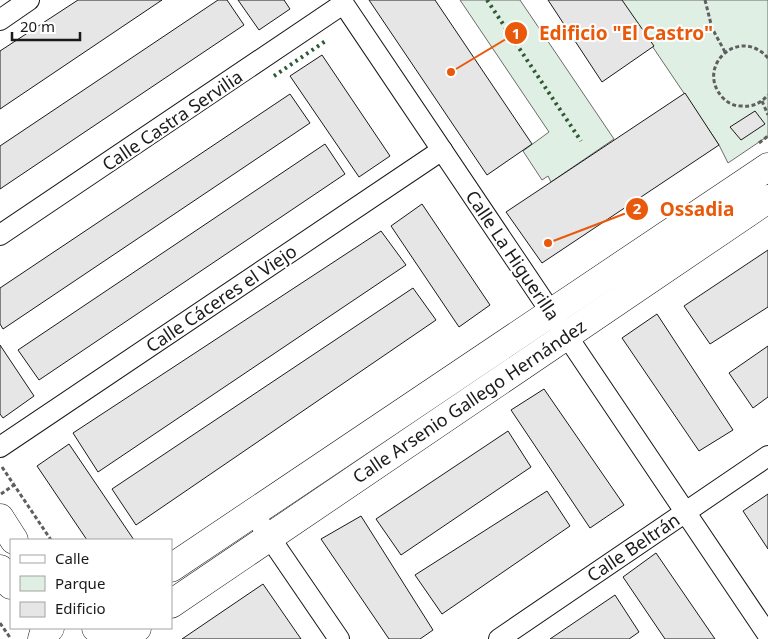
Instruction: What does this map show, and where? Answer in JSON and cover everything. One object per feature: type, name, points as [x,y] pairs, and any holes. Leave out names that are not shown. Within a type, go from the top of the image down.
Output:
[{"type":"main road","name":"Calle Arsenio Gallego Hernández","points":[[172,567],[768,166]]},
{"type":"main road","name":"Calle Arsenio Gallego Hernández","points":[[172,603],[768,199]]},
{"type":"main road","points":[[0,518],[13,539]]},
{"type":"main road","points":[[0,569],[10,584]]},
{"type":"main road","points":[[97,629],[102,633],[104,639]]},
{"type":"main road","points":[[122,639],[136,629]]},
{"type":"street","points":[[0,20],[29,0]]},
{"type":"street","name":"Calle La Higuerilla","points":[[342,2],[768,635]]},
{"type":"street","name":"Calle Castra Servilia","points":[[0,235],[342,2]]},
{"type":"street","name":"Calle Cáceres el Viejo","points":[[0,447],[442,150]]},
{"type":"street","name":"Calle Beltrán","points":[[499,639],[768,456]]},
{"type":"street","points":[[252,513],[339,639]]},
{"type":"path","points":[[705,0],[712,28],[725,52]]},
{"type":"path","points":[[768,58],[762,50],[751,46],[737,46],[725,52],[715,64],[713,81],[717,92],[727,102],[738,106],[752,106],[762,101],[768,95]]},
{"type":"path","points":[[762,101],[768,115]]},
{"type":"path","points":[[0,464],[50,539]]},
{"type":"path","points":[[0,494],[14,485]]},
{"type":"path","points":[[0,623],[11,639]]},
{"type":"green space","points":[[460,0],[520,0],[614,139],[551,182],[548,176],[542,180],[523,151],[549,132]]},
{"type":"green space","points":[[621,0],[768,0],[768,136],[728,163],[719,145]]},
{"type":"building","points":[[78,0],[162,0],[0,109],[0,51]]},
{"type":"building","points":[[218,0],[227,0],[244,25],[0,189],[0,146]]},
{"type":"building","points":[[238,0],[284,0],[290,9],[259,30]]},
{"type":"building","points":[[369,0],[435,0],[532,144],[487,175]]},
{"type":"building","points":[[548,0],[622,0],[654,46],[602,82]]},
{"type":"building","points":[[322,55],[390,156],[359,177],[290,76]]},
{"type":"building","points":[[685,93],[719,145],[542,263],[506,212]]},
{"type":"building","points":[[290,94],[310,123],[3,329],[0,324],[0,288]]},
{"type":"building","points":[[755,111],[765,124],[741,140],[730,127]]},
{"type":"building","points":[[325,144],[345,174],[39,380],[18,350]]},
{"type":"building","points":[[422,204],[490,305],[459,327],[391,226]]},
{"type":"building","points":[[381,231],[406,265],[98,472],[73,433]]},
{"type":"building","points":[[768,250],[768,307],[710,344],[684,306]]},
{"type":"building","points":[[413,288],[436,320],[136,525],[112,489]]},
{"type":"building","points":[[657,314],[733,430],[699,451],[622,338]]},
{"type":"building","points":[[0,345],[34,396],[3,418],[0,414]]},
{"type":"building","points":[[768,346],[768,397],[753,408],[729,373]]},
{"type":"building","points":[[544,389],[624,505],[590,528],[511,410]]},
{"type":"building","points":[[508,431],[531,467],[401,555],[376,519]]},
{"type":"building","points":[[69,444],[133,539],[86,539],[37,466]]},
{"type":"building","points":[[547,491],[570,526],[442,614],[415,575]]},
{"type":"building","points":[[768,494],[768,549],[743,511]]},
{"type":"building","points":[[361,516],[433,630],[420,639],[389,639],[321,539]]},
{"type":"building","points":[[656,553],[715,639],[665,639],[623,577]]},
{"type":"building","points":[[263,584],[301,639],[182,639]]},
{"type":"building","points":[[615,595],[639,632],[629,639],[550,639]]},
{"type":"hedge","points":[[487,0],[581,141]]},
{"type":"hedge","points":[[274,76],[327,40]]},
{"type":"place","name":"Edificio \"El Castro\"","points":[[451,72]]},
{"type":"place","name":"Ossadia","points":[[548,243]]}]
